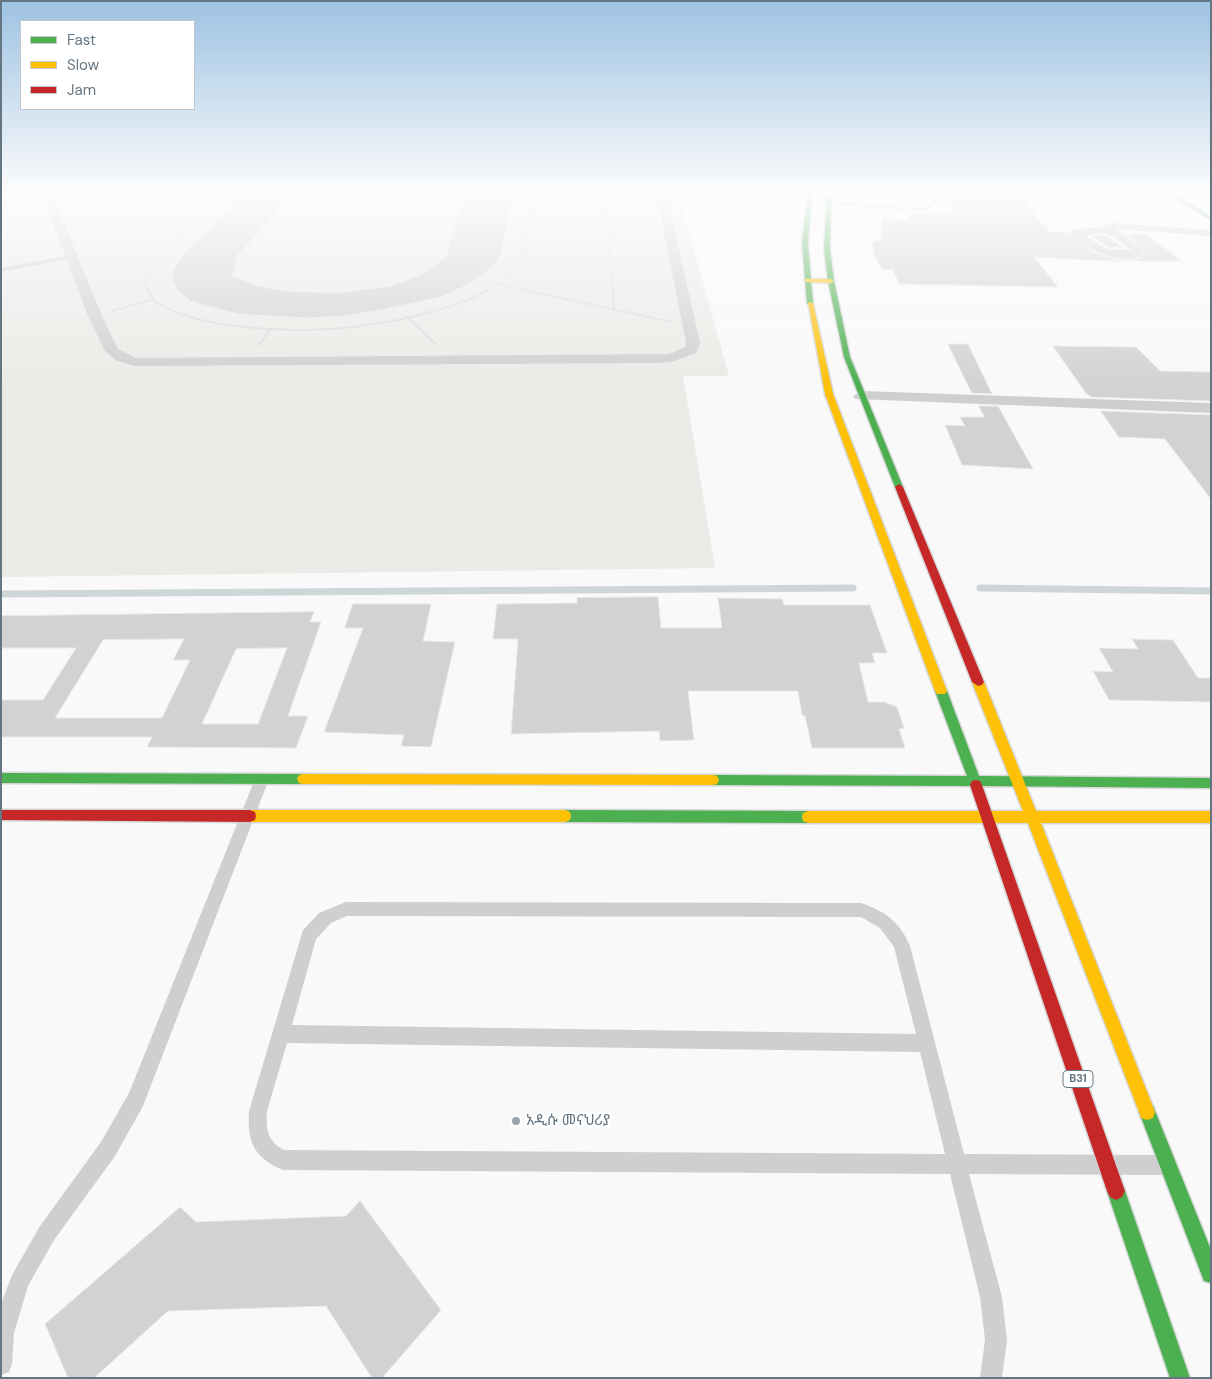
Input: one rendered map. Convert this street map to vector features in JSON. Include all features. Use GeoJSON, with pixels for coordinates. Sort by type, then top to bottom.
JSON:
{"type":"FeatureCollection","features":[{"type":"Feature","properties":{"kind":"main road"},"geometry":{"type":"LineString","coordinates":[[806,256],[807,280],[819,357],[829,394],[975,781]]}},
{"type":"Feature","properties":{"kind":"main road"},"geometry":{"type":"LineString","coordinates":[[828,256],[831,281],[847,357],[861,396],[1033,817],[1211,1274]]}},
{"type":"Feature","properties":{"kind":"main road"},"geometry":{"type":"LineString","coordinates":[[807,280],[831,281]]}},
{"type":"Feature","properties":{"kind":"main road"},"geometry":{"type":"LineString","coordinates":[[1,778],[1211,783]]}},
{"type":"Feature","properties":{"kind":"main road","name":"B31"},"geometry":{"type":"LineString","coordinates":[[975,781],[1180,1378]]}},
{"type":"Feature","properties":{"kind":"main road"},"geometry":{"type":"LineString","coordinates":[[1,815],[1211,817]]}},
{"type":"Feature","properties":{"kind":"street"},"geometry":{"type":"LineString","coordinates":[[72,256],[95,316],[112,351],[122,358],[135,362],[671,358],[691,350],[693,343],[674,256]]}},
{"type":"Feature","properties":{"kind":"street"},"geometry":{"type":"LineString","coordinates":[[861,396],[1211,408]]}},
{"type":"Feature","properties":{"kind":"lane"},"geometry":{"type":"LineString","coordinates":[[1,270],[70,256]]}},
{"type":"Feature","properties":{"kind":"lane"},"geometry":{"type":"LineString","coordinates":[[1,1364],[3,1333],[19,1282],[47,1233],[108,1149],[136,1099],[262,779]]}},
{"type":"Feature","properties":{"kind":"lane"},"geometry":{"type":"LineString","coordinates":[[991,1378],[996,1340],[991,1296],[957,1162],[928,1043],[902,946],[896,933],[886,922],[874,914],[861,910],[346,909],[325,918],[309,935],[258,1111],[257,1128],[261,1143],[270,1155],[283,1160],[957,1162],[1168,1165]]}},
{"type":"Feature","properties":{"kind":"lane"},"geometry":{"type":"LineString","coordinates":[[280,1034],[928,1043]]}},
{"type":"Feature","properties":{"kind":"path"},"geometry":{"type":"LineString","coordinates":[[158,256],[148,267],[144,277],[146,290],[160,305],[184,316],[259,328],[306,330],[351,327],[441,308],[482,293],[512,274],[520,256]]}},
{"type":"Feature","properties":{"kind":"path"},"geometry":{"type":"LineString","coordinates":[[609,256],[614,309]]}},
{"type":"Feature","properties":{"kind":"path"},"geometry":{"type":"LineString","coordinates":[[496,284],[689,326]]}},
{"type":"Feature","properties":{"kind":"path"},"geometry":{"type":"LineString","coordinates":[[95,316],[154,298]]}},
{"type":"Feature","properties":{"kind":"path"},"geometry":{"type":"LineString","coordinates":[[407,316],[452,360]]}},
{"type":"Feature","properties":{"kind":"shaded area"},"geometry":{"type":"Polygon","coordinates":[[[1,256],[696,256],[729,376],[683,376],[715,568],[1,577],[1,256]]]}},
{"type":"Feature","properties":{"kind":"building"},"geometry":{"type":"Polygon","coordinates":[[[182,256],[238,256],[232,276],[259,286],[285,291],[338,293],[391,286],[422,274],[446,256],[500,256],[494,266],[463,287],[441,297],[345,316],[306,318],[238,314],[190,301],[177,289],[172,279],[174,269],[182,256]]]}},
{"type":"Feature","properties":{"kind":"building"},"geometry":{"type":"Polygon","coordinates":[[[875,256],[1106,256],[1116,260],[1137,259],[1140,256],[1176,256],[1182,261],[1107,261],[1034,257],[1058,287],[899,284],[893,270],[882,270],[875,256]]]}},
{"type":"Feature","properties":{"kind":"building"},"geometry":{"type":"Polygon","coordinates":[[[948,344],[968,344],[992,394],[972,393],[948,344]]]}},
{"type":"Feature","properties":{"kind":"building"},"geometry":{"type":"Polygon","coordinates":[[[1053,346],[1136,347],[1160,371],[1211,372],[1211,401],[1091,397],[1086,393],[1053,346]]]}},
{"type":"Feature","properties":{"kind":"building"},"geometry":{"type":"Polygon","coordinates":[[[979,406],[998,406],[1033,469],[962,465],[945,425],[965,426],[960,417],[984,417],[979,406]]]}},
{"type":"Feature","properties":{"kind":"building"},"geometry":{"type":"Polygon","coordinates":[[[1101,411],[1211,415],[1211,499],[1165,439],[1119,437],[1101,411]]]}},
{"type":"Feature","properties":{"kind":"building"},"geometry":{"type":"Polygon","coordinates":[[[658,597],[661,628],[722,628],[718,598],[782,599],[784,605],[870,605],[887,653],[872,653],[875,663],[859,663],[868,702],[884,702],[897,707],[904,728],[899,729],[905,748],[812,748],[805,716],[802,715],[798,691],[688,691],[694,740],[660,741],[659,731],[511,734],[518,639],[493,639],[497,604],[577,603],[577,598],[658,597]]]}},
{"type":"Feature","properties":{"kind":"building"},"geometry":{"type":"Polygon","coordinates":[[[353,604],[431,604],[423,641],[455,642],[431,747],[401,746],[404,735],[324,732],[363,628],[345,628],[353,604]]]}},
{"type":"Feature","properties":{"kind":"building"},"geometry":{"type":"Polygon","coordinates":[[[314,612],[310,622],[321,622],[288,716],[308,716],[296,748],[147,747],[152,737],[1,737],[1,700],[43,700],[76,648],[1,648],[1,616],[314,612]],[[184,639],[103,640],[55,718],[162,718],[190,660],[173,660],[184,639]],[[287,648],[236,649],[202,724],[258,724],[287,648]]]}},
{"type":"Feature","properties":{"kind":"building"},"geometry":{"type":"Polygon","coordinates":[[[1132,639],[1173,640],[1198,678],[1211,678],[1211,702],[1109,700],[1093,671],[1113,672],[1099,648],[1138,649],[1132,639]]]}},
{"type":"Feature","properties":{"kind":"building"},"geometry":{"type":"Polygon","coordinates":[[[360,1201],[441,1310],[382,1378],[372,1378],[326,1306],[168,1311],[94,1378],[68,1378],[45,1324],[180,1207],[196,1222],[346,1216],[360,1201]]]}},
{"type":"Feature","properties":{"kind":"waterway"},"geometry":{"type":"LineString","coordinates":[[1,594],[853,588]]}},
{"type":"Feature","properties":{"kind":"waterway"},"geometry":{"type":"LineString","coordinates":[[980,588],[1211,591]]}},
{"type":"Feature","properties":{"kind":"traffic: fast"},"geometry":{"type":"LineString","coordinates":[[806,256],[810,303]]}},
{"type":"Feature","properties":{"kind":"traffic: fast"},"geometry":{"type":"LineString","coordinates":[[828,256],[831,281],[847,357],[899,487]]}},
{"type":"Feature","properties":{"kind":"traffic: fast"},"geometry":{"type":"LineString","coordinates":[[713,780],[975,781],[941,691]]}},
{"type":"Feature","properties":{"kind":"traffic: fast"},"geometry":{"type":"LineString","coordinates":[[1,778],[303,779]]}},
{"type":"Feature","properties":{"kind":"traffic: fast"},"geometry":{"type":"LineString","coordinates":[[976,785],[975,781],[1211,783]]}},
{"type":"Feature","properties":{"kind":"traffic: fast"},"geometry":{"type":"LineString","coordinates":[[565,816],[808,817]]}},
{"type":"Feature","properties":{"kind":"traffic: fast"},"geometry":{"type":"LineString","coordinates":[[1147,1112],[1211,1274]]}},
{"type":"Feature","properties":{"kind":"traffic: fast"},"geometry":{"type":"LineString","coordinates":[[1116,1191],[1180,1378]]}},
{"type":"Feature","properties":{"kind":"traffic: slow"},"geometry":{"type":"LineString","coordinates":[[807,280],[831,281]]}},
{"type":"Feature","properties":{"kind":"traffic: slow"},"geometry":{"type":"LineString","coordinates":[[810,303],[829,394],[941,691]]}},
{"type":"Feature","properties":{"kind":"traffic: slow"},"geometry":{"type":"LineString","coordinates":[[978,682],[1018,781]]}},
{"type":"Feature","properties":{"kind":"traffic: slow"},"geometry":{"type":"LineString","coordinates":[[303,779],[713,780]]}},
{"type":"Feature","properties":{"kind":"traffic: slow"},"geometry":{"type":"LineString","coordinates":[[1018,781],[1147,1112]]}},
{"type":"Feature","properties":{"kind":"traffic: slow"},"geometry":{"type":"LineString","coordinates":[[250,816],[565,816]]}},
{"type":"Feature","properties":{"kind":"traffic: slow"},"geometry":{"type":"LineString","coordinates":[[808,817],[988,817]]}},
{"type":"Feature","properties":{"kind":"traffic: slow"},"geometry":{"type":"LineString","coordinates":[[988,817],[1211,817]]}},
{"type":"Feature","properties":{"kind":"traffic: jam"},"geometry":{"type":"LineString","coordinates":[[899,487],[978,682]]}},
{"type":"Feature","properties":{"kind":"traffic: jam"},"geometry":{"type":"LineString","coordinates":[[976,785],[1116,1191]]}},
{"type":"Feature","properties":{"kind":"traffic: jam"},"geometry":{"type":"LineString","coordinates":[[1,815],[250,816]]}},
{"type":"Feature","properties":{"kind":"place","name":"አዲሱ መናህሪያ"},"geometry":{"type":"Point","coordinates":[516,1121]}}]}
